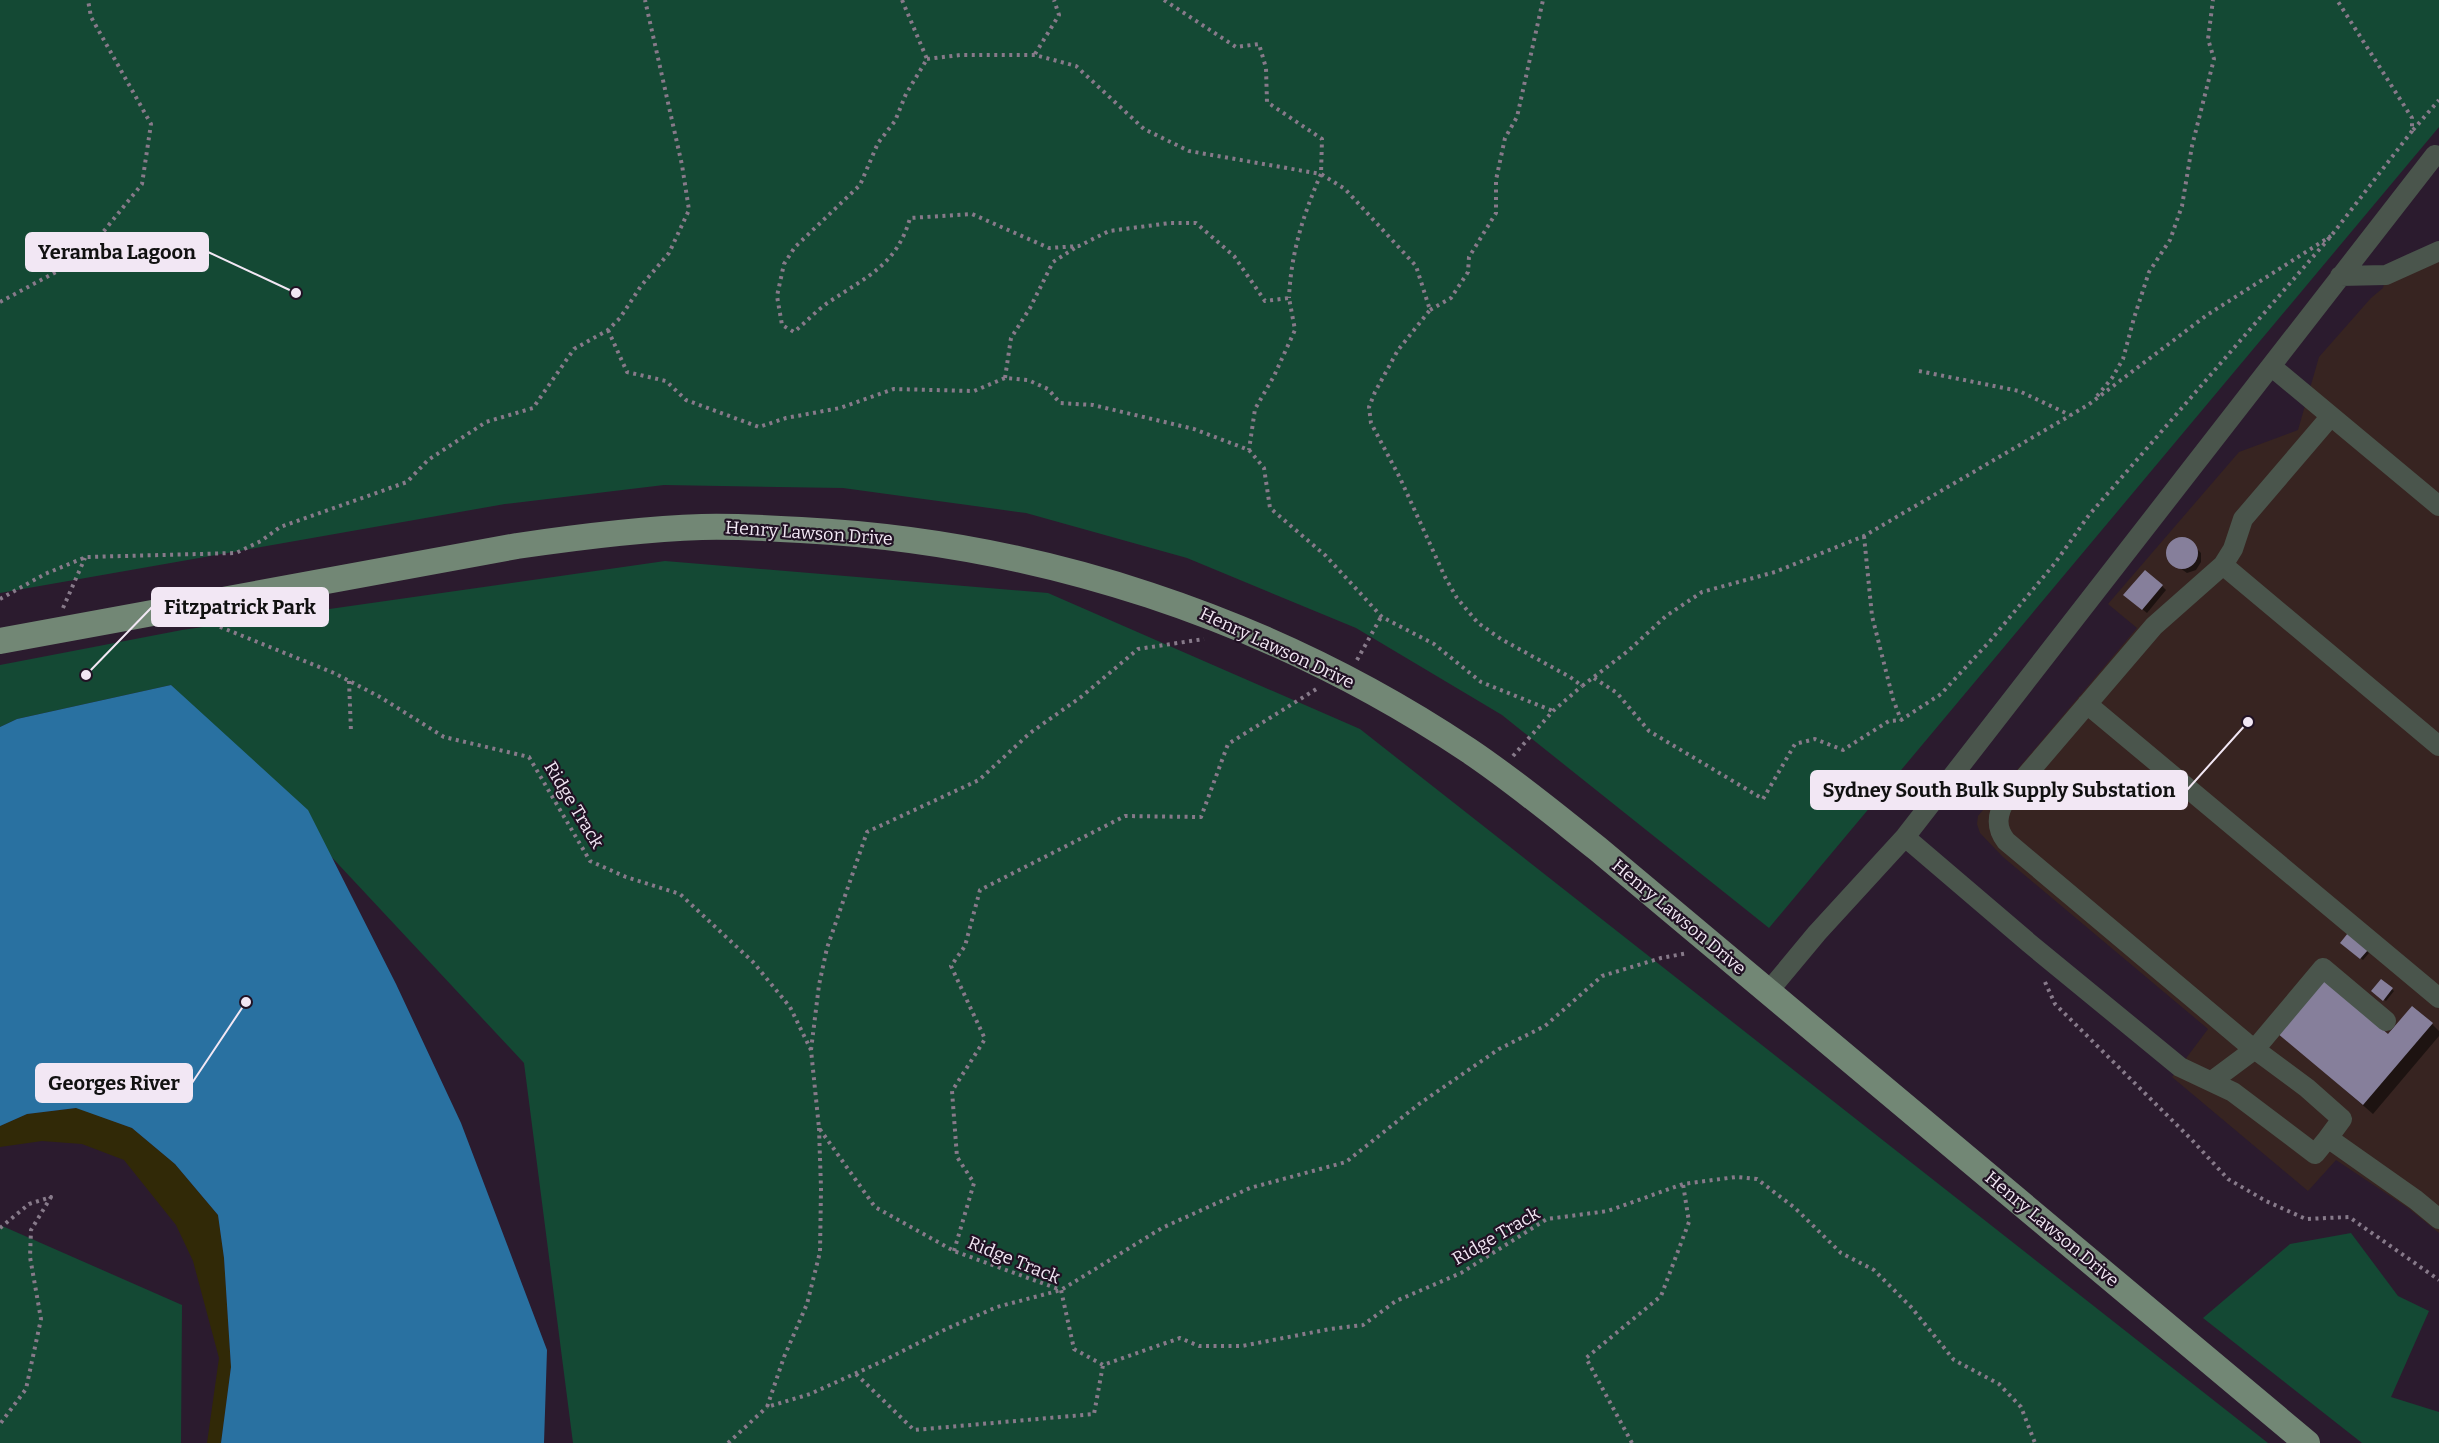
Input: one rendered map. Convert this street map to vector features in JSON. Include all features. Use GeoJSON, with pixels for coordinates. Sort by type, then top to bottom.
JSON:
{"type":"FeatureCollection","features":[{"type":"Feature","properties":{"kind":"main road","name":"Henry Lawson Drive"},"geometry":{"type":"LineString","coordinates":[[0,641],[470,554],[593,535],[705,527],[823,531],[980,550],[1081,574],[1198,612],[1347,679],[1443,734],[1497,771],[1598,849],[2307,1443]]}},
{"type":"Feature","properties":{"kind":"lane"},"geometry":{"type":"LineString","coordinates":[[1768,992],[1817,933],[1905,837],[2435,155]]}},
{"type":"Feature","properties":{"kind":"lane"},"geometry":{"type":"LineString","coordinates":[[2340,276],[2386,275],[2439,251]]}},
{"type":"Feature","properties":{"kind":"lane"},"geometry":{"type":"LineString","coordinates":[[2271,366],[2439,506]]}},
{"type":"Feature","properties":{"kind":"lane"},"geometry":{"type":"LineString","coordinates":[[1905,837],[2180,1067],[2233,1092],[2315,1154],[2342,1119],[2307,1088],[2254,1049],[2002,836],[1998,821],[2006,799],[2154,626],[2223,565],[2233,549],[2243,519],[2331,416]]}},
{"type":"Feature","properties":{"kind":"lane"},"geometry":{"type":"LineString","coordinates":[[2223,565],[2439,746]]}},
{"type":"Feature","properties":{"kind":"lane"},"geometry":{"type":"LineString","coordinates":[[2087,704],[2439,998]]}},
{"type":"Feature","properties":{"kind":"lane"},"geometry":{"type":"LineString","coordinates":[[2212,1082],[2254,1049],[2323,968],[2386,1021]]}},
{"type":"Feature","properties":{"kind":"lane"},"geometry":{"type":"LineString","coordinates":[[2328,1138],[2439,1219]]}},
{"type":"Feature","properties":{"kind":"path"},"geometry":{"type":"LineString","coordinates":[[0,302],[82,258],[142,184],[151,124],[91,17],[88,0]]}},
{"type":"Feature","properties":{"kind":"path"},"geometry":{"type":"LineString","coordinates":[[0,599],[45,574],[86,557],[236,553],[280,527],[407,482],[428,460],[486,422],[533,408],[574,349],[608,330],[620,318],[641,286],[669,253],[689,210],[682,165],[645,0]]}},
{"type":"Feature","properties":{"kind":"path"},"geometry":{"type":"LineString","coordinates":[[902,0],[927,59]]}},
{"type":"Feature","properties":{"kind":"path"},"geometry":{"type":"LineString","coordinates":[[1035,55],[1059,15],[1054,0]]}},
{"type":"Feature","properties":{"kind":"path"},"geometry":{"type":"LineString","coordinates":[[1164,0],[1236,48],[1258,44],[1266,68],[1267,102],[1322,139],[1321,174],[1299,229],[1290,272],[1289,298],[1295,330],[1274,376],[1255,409],[1249,450]]}},
{"type":"Feature","properties":{"kind":"path"},"geometry":{"type":"LineString","coordinates":[[1543,0],[1517,117],[1505,138],[1496,180],[1496,213],[1469,257],[1468,272],[1451,298],[1430,310],[1398,350],[1368,407],[1371,423],[1400,478],[1445,578],[1457,598],[1478,623],[1493,634],[1570,676],[1582,686]]}},
{"type":"Feature","properties":{"kind":"path"},"geometry":{"type":"LineString","coordinates":[[2088,405],[2112,378],[2123,359],[2149,272],[2170,240],[2180,214],[2192,146],[2214,58],[2208,39],[2213,0]]}},
{"type":"Feature","properties":{"kind":"path"},"geometry":{"type":"LineString","coordinates":[[2337,0],[2412,118],[2412,131]]}},
{"type":"Feature","properties":{"kind":"path"},"geometry":{"type":"LineString","coordinates":[[927,59],[960,55],[1035,55],[1076,66],[1144,129],[1189,151],[1321,174],[1345,189],[1416,266],[1430,310]]}},
{"type":"Feature","properties":{"kind":"path"},"geometry":{"type":"LineString","coordinates":[[927,59],[906,94],[895,120],[878,143],[860,185],[795,247],[784,264],[777,296],[782,325],[794,332],[828,303],[886,264],[904,238],[910,218],[972,214],[1049,248],[1079,246]]}},
{"type":"Feature","properties":{"kind":"path"},"geometry":{"type":"LineString","coordinates":[[1594,678],[1617,693],[1649,731],[1763,799],[1795,744],[1815,740],[1843,750],[1889,721],[1901,720],[1941,694],[1990,641],[2055,563],[2089,515],[2127,469],[2238,345],[2331,236],[2412,131],[2439,100]]}},
{"type":"Feature","properties":{"kind":"path"},"geometry":{"type":"LineString","coordinates":[[1005,378],[1011,338],[1030,308],[1053,262],[1109,231],[1170,223],[1196,223],[1234,256],[1265,301],[1289,298]]}},
{"type":"Feature","properties":{"kind":"path"},"geometry":{"type":"LineString","coordinates":[[1497,771],[1526,744],[1553,711],[1666,616],[1702,592],[1775,572],[1864,536],[2088,405],[2207,315],[2331,236]]}},
{"type":"Feature","properties":{"kind":"path"},"geometry":{"type":"LineString","coordinates":[[608,330],[627,372],[666,381],[686,400],[759,427],[786,418],[840,408],[894,389],[974,391],[1005,378],[1028,380],[1048,389],[1060,403],[1093,405],[1194,429],[1249,450],[1264,468],[1270,508],[1326,556],[1382,616],[1434,644],[1481,682],[1553,711]]}},
{"type":"Feature","properties":{"kind":"path"},"geometry":{"type":"LineString","coordinates":[[1919,371],[2019,391],[2070,415]]}},
{"type":"Feature","properties":{"kind":"path"},"geometry":{"type":"LineString","coordinates":[[1864,536],[1872,616],[1893,699],[1901,720]]}},
{"type":"Feature","properties":{"kind":"path"},"geometry":{"type":"LineString","coordinates":[[53,631],[86,557]]}},
{"type":"Feature","properties":{"kind":"path","name":"Ridge Track"},"geometry":{"type":"LineString","coordinates":[[184,607],[218,626],[278,648],[349,680],[444,737],[529,757],[590,861],[626,877],[680,894],[753,962],[790,1007],[811,1050],[819,1128],[875,1207],[954,1251],[1061,1290],[1074,1349],[1103,1365],[1180,1338],[1199,1346],[1242,1346],[1330,1329],[1364,1325],[1396,1301],[1461,1273],[1547,1219],[1608,1211],[1683,1184],[1736,1177],[1758,1179],[1795,1208],[1841,1253],[1874,1270],[1911,1307],[1954,1360],[1999,1383],[2021,1407],[2035,1443]]}},
{"type":"Feature","properties":{"kind":"path"},"geometry":{"type":"LineString","coordinates":[[954,1251],[974,1183],[957,1157],[952,1091],[985,1039],[951,966],[964,946],[980,890],[1125,816],[1201,817],[1228,744],[1319,687],[1347,679],[1382,616]]}},
{"type":"Feature","properties":{"kind":"path"},"geometry":{"type":"LineString","coordinates":[[811,1050],[825,957],[843,897],[867,832],[979,780],[1030,733],[1081,697],[1138,649],[1205,638]]}},
{"type":"Feature","properties":{"kind":"path"},"geometry":{"type":"LineString","coordinates":[[349,680],[351,732]]}},
{"type":"Feature","properties":{"kind":"path"},"geometry":{"type":"LineString","coordinates":[[1309,683],[1319,687]]}},
{"type":"Feature","properties":{"kind":"path"},"geometry":{"type":"LineString","coordinates":[[728,1443],[767,1407],[810,1394],[856,1374],[987,1311],[1061,1290],[1162,1227],[1240,1192],[1346,1162],[1419,1104],[1499,1049],[1545,1026],[1602,976],[1661,958],[1715,948]]}},
{"type":"Feature","properties":{"kind":"path"},"geometry":{"type":"LineString","coordinates":[[2042,974],[2055,1005],[2192,1139],[2228,1179],[2266,1201],[2306,1219],[2349,1217],[2439,1280]]}},
{"type":"Feature","properties":{"kind":"path"},"geometry":{"type":"LineString","coordinates":[[767,1407],[784,1357],[807,1304],[820,1252],[819,1128]]}},
{"type":"Feature","properties":{"kind":"path"},"geometry":{"type":"LineString","coordinates":[[1632,1443],[1586,1358],[1661,1296],[1689,1222],[1683,1184]]}},
{"type":"Feature","properties":{"kind":"path"},"geometry":{"type":"LineString","coordinates":[[0,1228],[29,1204],[51,1197],[31,1230],[30,1257],[40,1319],[26,1389],[0,1424]]}},
{"type":"Feature","properties":{"kind":"path"},"geometry":{"type":"LineString","coordinates":[[856,1374],[914,1430],[1094,1414],[1103,1365]]}},
{"type":"Feature","properties":{"kind":"shaded area"},"geometry":{"type":"Polygon","coordinates":[[[2439,244],[2439,1233],[2408,1208],[2336,1160],[2308,1191],[2172,1077],[2208,1029],[2003,857],[1980,833],[1977,824],[1978,816],[2137,628],[2108,604],[2239,452],[2298,430],[2319,357],[2371,298],[2383,288],[2386,275],[2439,244]]]}},
{"type":"Feature","properties":{"kind":"green space"},"geometry":{"type":"Polygon","coordinates":[[[0,0],[2439,0],[2439,127],[1769,928],[1502,715],[1356,628],[1187,558],[1026,513],[843,488],[664,485],[505,504],[0,593],[0,0]]]}},
{"type":"Feature","properties":{"kind":"green space"},"geometry":{"type":"Polygon","coordinates":[[[665,561],[1048,593],[1360,729],[2268,1443],[573,1443],[524,1063],[171,685],[17,719],[0,727],[0,665],[182,630],[665,561]]]}},
{"type":"Feature","properties":{"kind":"green space"},"geometry":{"type":"Polygon","coordinates":[[[0,1225],[182,1305],[181,1443],[0,1443],[0,1225]]]}},
{"type":"Feature","properties":{"kind":"green space"},"geometry":{"type":"Polygon","coordinates":[[[2351,1233],[2398,1296],[2429,1311],[2391,1397],[2439,1412],[2439,1443],[2362,1443],[2203,1318],[2290,1244],[2351,1233]]]}},
{"type":"Feature","properties":{"kind":"sand"},"geometry":{"type":"Polygon","coordinates":[[[77,1108],[132,1128],[175,1164],[218,1215],[224,1258],[231,1367],[221,1443],[207,1443],[219,1358],[193,1261],[176,1225],[124,1160],[82,1144],[42,1141],[0,1147],[0,1126],[27,1114],[77,1108]]]}},
{"type":"Feature","properties":{"kind":"water"},"geometry":{"type":"Polygon","coordinates":[[[171,685],[308,810],[396,984],[461,1123],[547,1350],[544,1443],[221,1443],[231,1367],[224,1258],[218,1215],[175,1164],[132,1128],[76,1108],[27,1114],[0,1126],[0,727],[17,719],[171,685]]]}},
{"type":"Feature","properties":{"kind":"building"},"geometry":{"type":"Polygon","coordinates":[[[2182,537],[2193,542],[2198,553],[2193,564],[2182,569],[2171,564],[2166,553],[2171,542],[2182,537]]]}},
{"type":"Feature","properties":{"kind":"building"},"geometry":{"type":"Polygon","coordinates":[[[2145,570],[2163,585],[2142,610],[2123,595],[2145,570]]]}},
{"type":"Feature","properties":{"kind":"building"},"geometry":{"type":"Polygon","coordinates":[[[2348,933],[2368,950],[2360,959],[2340,943],[2348,933]]]}},
{"type":"Feature","properties":{"kind":"building"},"geometry":{"type":"Polygon","coordinates":[[[2323,979],[2388,1034],[2412,1006],[2433,1023],[2363,1105],[2277,1033],[2323,979]]]}},
{"type":"Feature","properties":{"kind":"building"},"geometry":{"type":"Polygon","coordinates":[[[2381,979],[2393,988],[2383,1001],[2371,991],[2381,979]]]}},
{"type":"Feature","properties":{"kind":"place","name":"Yeramba Lagoon"},"geometry":{"type":"Point","coordinates":[296,293]}},
{"type":"Feature","properties":{"kind":"place","name":"Fitzpatrick Park"},"geometry":{"type":"Point","coordinates":[86,675]}},
{"type":"Feature","properties":{"kind":"place","name":"Sydney South Bulk Supply Substation"},"geometry":{"type":"Point","coordinates":[2248,722]}},
{"type":"Feature","properties":{"kind":"place","name":"Georges River"},"geometry":{"type":"Point","coordinates":[246,1002]}}]}
